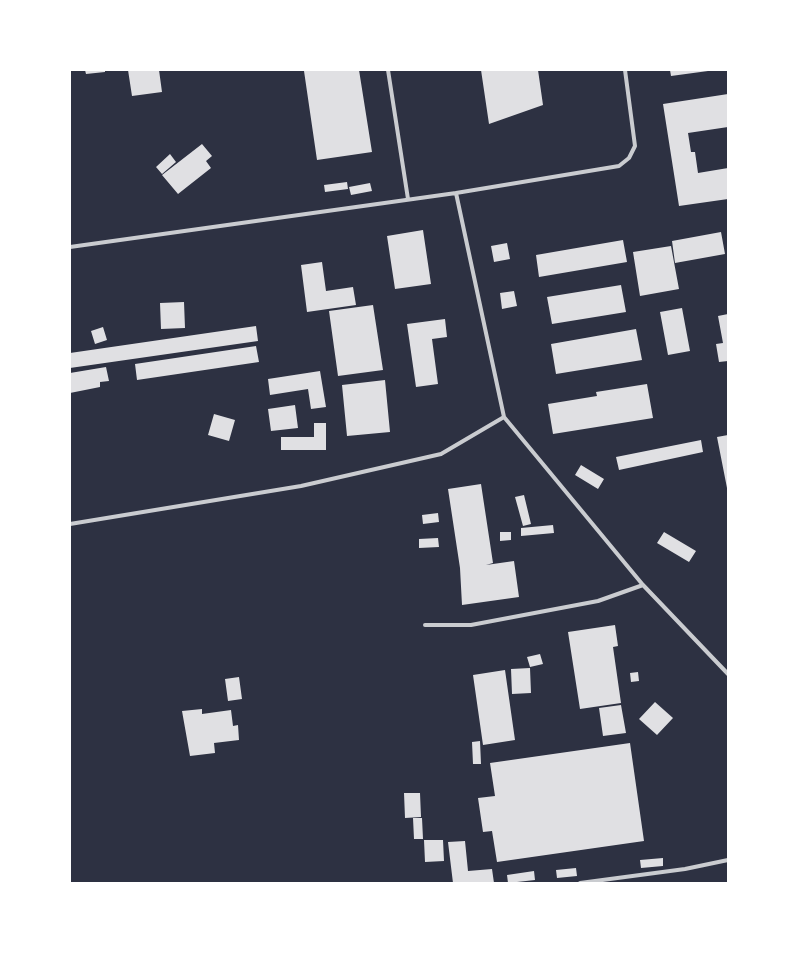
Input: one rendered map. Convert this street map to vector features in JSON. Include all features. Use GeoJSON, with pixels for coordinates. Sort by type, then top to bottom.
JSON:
{"type":"FeatureCollection","features":[{"type":"Feature","properties":{"kind":"lane"},"geometry":{"type":"LineString","coordinates":[[388,70],[408,200]]}},
{"type":"Feature","properties":{"kind":"lane"},"geometry":{"type":"LineString","coordinates":[[70,247],[456,193],[619,166],[629,158],[635,146],[625,70]]}},
{"type":"Feature","properties":{"kind":"lane"},"geometry":{"type":"LineString","coordinates":[[456,193],[504,417],[643,585],[728,674]]}},
{"type":"Feature","properties":{"kind":"lane"},"geometry":{"type":"LineString","coordinates":[[70,524],[301,486],[441,454],[504,417]]}},
{"type":"Feature","properties":{"kind":"lane"},"geometry":{"type":"LineString","coordinates":[[425,624],[471,624],[559,609],[598,602],[643,585]]}},
{"type":"Feature","properties":{"kind":"lane"},"geometry":{"type":"LineString","coordinates":[[580,883],[684,869],[728,860]]}},
{"type":"Feature","properties":{"kind":"building"},"geometry":{"type":"Polygon","coordinates":[[[85,70],[105,70],[105,72],[86,74],[85,70]]]}},
{"type":"Feature","properties":{"kind":"building"},"geometry":{"type":"Polygon","coordinates":[[[128,70],[159,70],[162,92],[132,96],[128,70]]]}},
{"type":"Feature","properties":{"kind":"building"},"geometry":{"type":"Polygon","coordinates":[[[359,70],[372,152],[317,160],[304,71],[359,70]]]}},
{"type":"Feature","properties":{"kind":"building"},"geometry":{"type":"Polygon","coordinates":[[[481,70],[538,70],[543,105],[489,124],[481,70]]]}},
{"type":"Feature","properties":{"kind":"building"},"geometry":{"type":"Polygon","coordinates":[[[670,70],[708,70],[708,71],[671,76],[670,70]]]}},
{"type":"Feature","properties":{"kind":"building"},"geometry":{"type":"Polygon","coordinates":[[[728,94],[728,127],[688,133],[691,152],[695,152],[698,173],[728,168],[728,199],[679,206],[663,104],[728,94]]]}},
{"type":"Feature","properties":{"kind":"building"},"geometry":{"type":"Polygon","coordinates":[[[202,144],[212,156],[206,161],[211,168],[178,194],[162,175],[202,144]]]}},
{"type":"Feature","properties":{"kind":"building"},"geometry":{"type":"Polygon","coordinates":[[[170,154],[176,162],[162,174],[156,167],[170,154]]]}},
{"type":"Feature","properties":{"kind":"building"},"geometry":{"type":"Polygon","coordinates":[[[347,182],[348,189],[325,192],[324,185],[347,182]]]}},
{"type":"Feature","properties":{"kind":"building"},"geometry":{"type":"Polygon","coordinates":[[[370,183],[372,191],[351,195],[349,187],[370,183]]]}},
{"type":"Feature","properties":{"kind":"building"},"geometry":{"type":"Polygon","coordinates":[[[423,230],[431,284],[395,289],[387,236],[423,230]]]}},
{"type":"Feature","properties":{"kind":"building"},"geometry":{"type":"Polygon","coordinates":[[[721,232],[725,254],[675,263],[672,241],[721,232]]]}},
{"type":"Feature","properties":{"kind":"building"},"geometry":{"type":"Polygon","coordinates":[[[623,240],[627,262],[539,277],[536,255],[623,240]]]}},
{"type":"Feature","properties":{"kind":"building"},"geometry":{"type":"Polygon","coordinates":[[[507,243],[510,259],[494,262],[491,246],[507,243]]]}},
{"type":"Feature","properties":{"kind":"building"},"geometry":{"type":"Polygon","coordinates":[[[671,246],[679,289],[640,296],[633,252],[671,246]]]}},
{"type":"Feature","properties":{"kind":"building"},"geometry":{"type":"Polygon","coordinates":[[[322,262],[326,291],[353,287],[356,305],[307,312],[301,265],[322,262]]]}},
{"type":"Feature","properties":{"kind":"building"},"geometry":{"type":"Polygon","coordinates":[[[621,285],[626,312],[552,324],[547,297],[621,285]]]}},
{"type":"Feature","properties":{"kind":"building"},"geometry":{"type":"Polygon","coordinates":[[[514,291],[517,306],[502,309],[500,293],[514,291]]]}},
{"type":"Feature","properties":{"kind":"building"},"geometry":{"type":"Polygon","coordinates":[[[184,302],[185,328],[161,329],[160,303],[184,302]]]}},
{"type":"Feature","properties":{"kind":"building"},"geometry":{"type":"Polygon","coordinates":[[[373,305],[383,370],[338,376],[329,311],[373,305]]]}},
{"type":"Feature","properties":{"kind":"building"},"geometry":{"type":"Polygon","coordinates":[[[682,308],[690,351],[668,355],[660,312],[682,308]]]}},
{"type":"Feature","properties":{"kind":"building"},"geometry":{"type":"Polygon","coordinates":[[[728,314],[728,361],[719,362],[716,344],[723,343],[718,316],[728,314]]]}},
{"type":"Feature","properties":{"kind":"building"},"geometry":{"type":"Polygon","coordinates":[[[445,319],[447,337],[432,339],[438,384],[416,387],[407,324],[445,319]]]}},
{"type":"Feature","properties":{"kind":"building"},"geometry":{"type":"Polygon","coordinates":[[[256,326],[258,341],[70,368],[70,353],[256,326]]]}},
{"type":"Feature","properties":{"kind":"building"},"geometry":{"type":"Polygon","coordinates":[[[103,327],[107,340],[95,344],[91,331],[103,327]]]}},
{"type":"Feature","properties":{"kind":"building"},"geometry":{"type":"Polygon","coordinates":[[[636,329],[642,360],[556,374],[551,344],[636,329]]]}},
{"type":"Feature","properties":{"kind":"building"},"geometry":{"type":"Polygon","coordinates":[[[256,346],[259,362],[137,380],[135,364],[256,346]]]}},
{"type":"Feature","properties":{"kind":"building"},"geometry":{"type":"Polygon","coordinates":[[[106,367],[109,381],[100,382],[100,387],[70,393],[70,373],[106,367]]]}},
{"type":"Feature","properties":{"kind":"building"},"geometry":{"type":"Polygon","coordinates":[[[320,371],[326,407],[311,409],[308,389],[270,395],[268,379],[320,371]]]}},
{"type":"Feature","properties":{"kind":"building"},"geometry":{"type":"Polygon","coordinates":[[[385,380],[390,432],[347,436],[342,385],[385,380]]]}},
{"type":"Feature","properties":{"kind":"building"},"geometry":{"type":"Polygon","coordinates":[[[647,384],[653,418],[553,434],[548,404],[597,396],[596,392],[647,384]]]}},
{"type":"Feature","properties":{"kind":"building"},"geometry":{"type":"Polygon","coordinates":[[[295,405],[298,428],[271,431],[268,409],[295,405]]]}},
{"type":"Feature","properties":{"kind":"building"},"geometry":{"type":"Polygon","coordinates":[[[214,414],[235,420],[229,441],[208,435],[214,414]]]}},
{"type":"Feature","properties":{"kind":"building"},"geometry":{"type":"Polygon","coordinates":[[[314,423],[326,423],[326,450],[281,450],[281,437],[314,437],[314,423]]]}},
{"type":"Feature","properties":{"kind":"building"},"geometry":{"type":"Polygon","coordinates":[[[728,435],[728,488],[727,488],[717,437],[728,435]]]}},
{"type":"Feature","properties":{"kind":"building"},"geometry":{"type":"Polygon","coordinates":[[[701,440],[703,452],[619,470],[616,457],[701,440]]]}},
{"type":"Feature","properties":{"kind":"building"},"geometry":{"type":"Polygon","coordinates":[[[581,465],[604,479],[598,489],[575,475],[581,465]]]}},
{"type":"Feature","properties":{"kind":"building"},"geometry":{"type":"Polygon","coordinates":[[[481,484],[493,563],[486,565],[514,561],[519,597],[462,605],[460,568],[448,489],[481,484]]]}},
{"type":"Feature","properties":{"kind":"building"},"geometry":{"type":"Polygon","coordinates":[[[524,495],[531,524],[523,526],[515,497],[524,495]]]}},
{"type":"Feature","properties":{"kind":"building"},"geometry":{"type":"Polygon","coordinates":[[[438,513],[439,522],[423,524],[422,515],[438,513]]]}},
{"type":"Feature","properties":{"kind":"building"},"geometry":{"type":"Polygon","coordinates":[[[553,525],[554,533],[521,536],[521,528],[553,525]]]}},
{"type":"Feature","properties":{"kind":"building"},"geometry":{"type":"Polygon","coordinates":[[[500,532],[511,532],[511,540],[500,541],[500,532]]]}},
{"type":"Feature","properties":{"kind":"building"},"geometry":{"type":"Polygon","coordinates":[[[664,532],[696,551],[689,562],[657,543],[664,532]]]}},
{"type":"Feature","properties":{"kind":"building"},"geometry":{"type":"Polygon","coordinates":[[[438,538],[439,547],[419,548],[419,539],[438,538]]]}},
{"type":"Feature","properties":{"kind":"building"},"geometry":{"type":"Polygon","coordinates":[[[615,625],[618,646],[613,647],[621,703],[580,709],[568,632],[615,625]]]}},
{"type":"Feature","properties":{"kind":"building"},"geometry":{"type":"Polygon","coordinates":[[[540,654],[543,664],[530,667],[527,657],[540,654]]]}},
{"type":"Feature","properties":{"kind":"building"},"geometry":{"type":"Polygon","coordinates":[[[530,668],[531,693],[512,694],[511,669],[530,668]]]}},
{"type":"Feature","properties":{"kind":"building"},"geometry":{"type":"Polygon","coordinates":[[[505,670],[515,740],[483,745],[473,675],[505,670]]]}},
{"type":"Feature","properties":{"kind":"building"},"geometry":{"type":"Polygon","coordinates":[[[638,672],[639,681],[631,682],[630,673],[638,672]]]}},
{"type":"Feature","properties":{"kind":"building"},"geometry":{"type":"Polygon","coordinates":[[[239,677],[242,699],[228,701],[225,679],[239,677]]]}},
{"type":"Feature","properties":{"kind":"building"},"geometry":{"type":"Polygon","coordinates":[[[655,702],[673,718],[657,735],[639,719],[655,702]]]}},
{"type":"Feature","properties":{"kind":"building"},"geometry":{"type":"Polygon","coordinates":[[[621,705],[626,733],[603,736],[599,708],[621,705]]]}},
{"type":"Feature","properties":{"kind":"building"},"geometry":{"type":"Polygon","coordinates":[[[202,709],[202,714],[231,710],[233,726],[238,725],[239,740],[214,743],[215,753],[190,756],[182,711],[202,709]]]}},
{"type":"Feature","properties":{"kind":"building"},"geometry":{"type":"Polygon","coordinates":[[[480,741],[481,764],[473,764],[472,742],[480,741]]]}},
{"type":"Feature","properties":{"kind":"building"},"geometry":{"type":"Polygon","coordinates":[[[630,743],[644,841],[497,862],[492,831],[483,832],[478,798],[495,796],[490,763],[630,743]]]}},
{"type":"Feature","properties":{"kind":"building"},"geometry":{"type":"Polygon","coordinates":[[[404,793],[420,793],[421,817],[405,818],[404,793]]]}},
{"type":"Feature","properties":{"kind":"building"},"geometry":{"type":"Polygon","coordinates":[[[413,818],[422,818],[423,839],[414,839],[413,818]]]}},
{"type":"Feature","properties":{"kind":"building"},"geometry":{"type":"Polygon","coordinates":[[[424,840],[443,840],[444,861],[425,862],[424,840]]]}},
{"type":"Feature","properties":{"kind":"building"},"geometry":{"type":"Polygon","coordinates":[[[465,841],[468,871],[492,869],[494,883],[453,883],[448,842],[465,841]]]}},
{"type":"Feature","properties":{"kind":"building"},"geometry":{"type":"Polygon","coordinates":[[[663,858],[663,866],[641,868],[640,860],[663,858]]]}},
{"type":"Feature","properties":{"kind":"building"},"geometry":{"type":"Polygon","coordinates":[[[576,868],[577,876],[557,878],[556,870],[576,868]]]}},
{"type":"Feature","properties":{"kind":"building"},"geometry":{"type":"Polygon","coordinates":[[[534,871],[535,880],[508,883],[507,875],[534,871]]]}}]}
